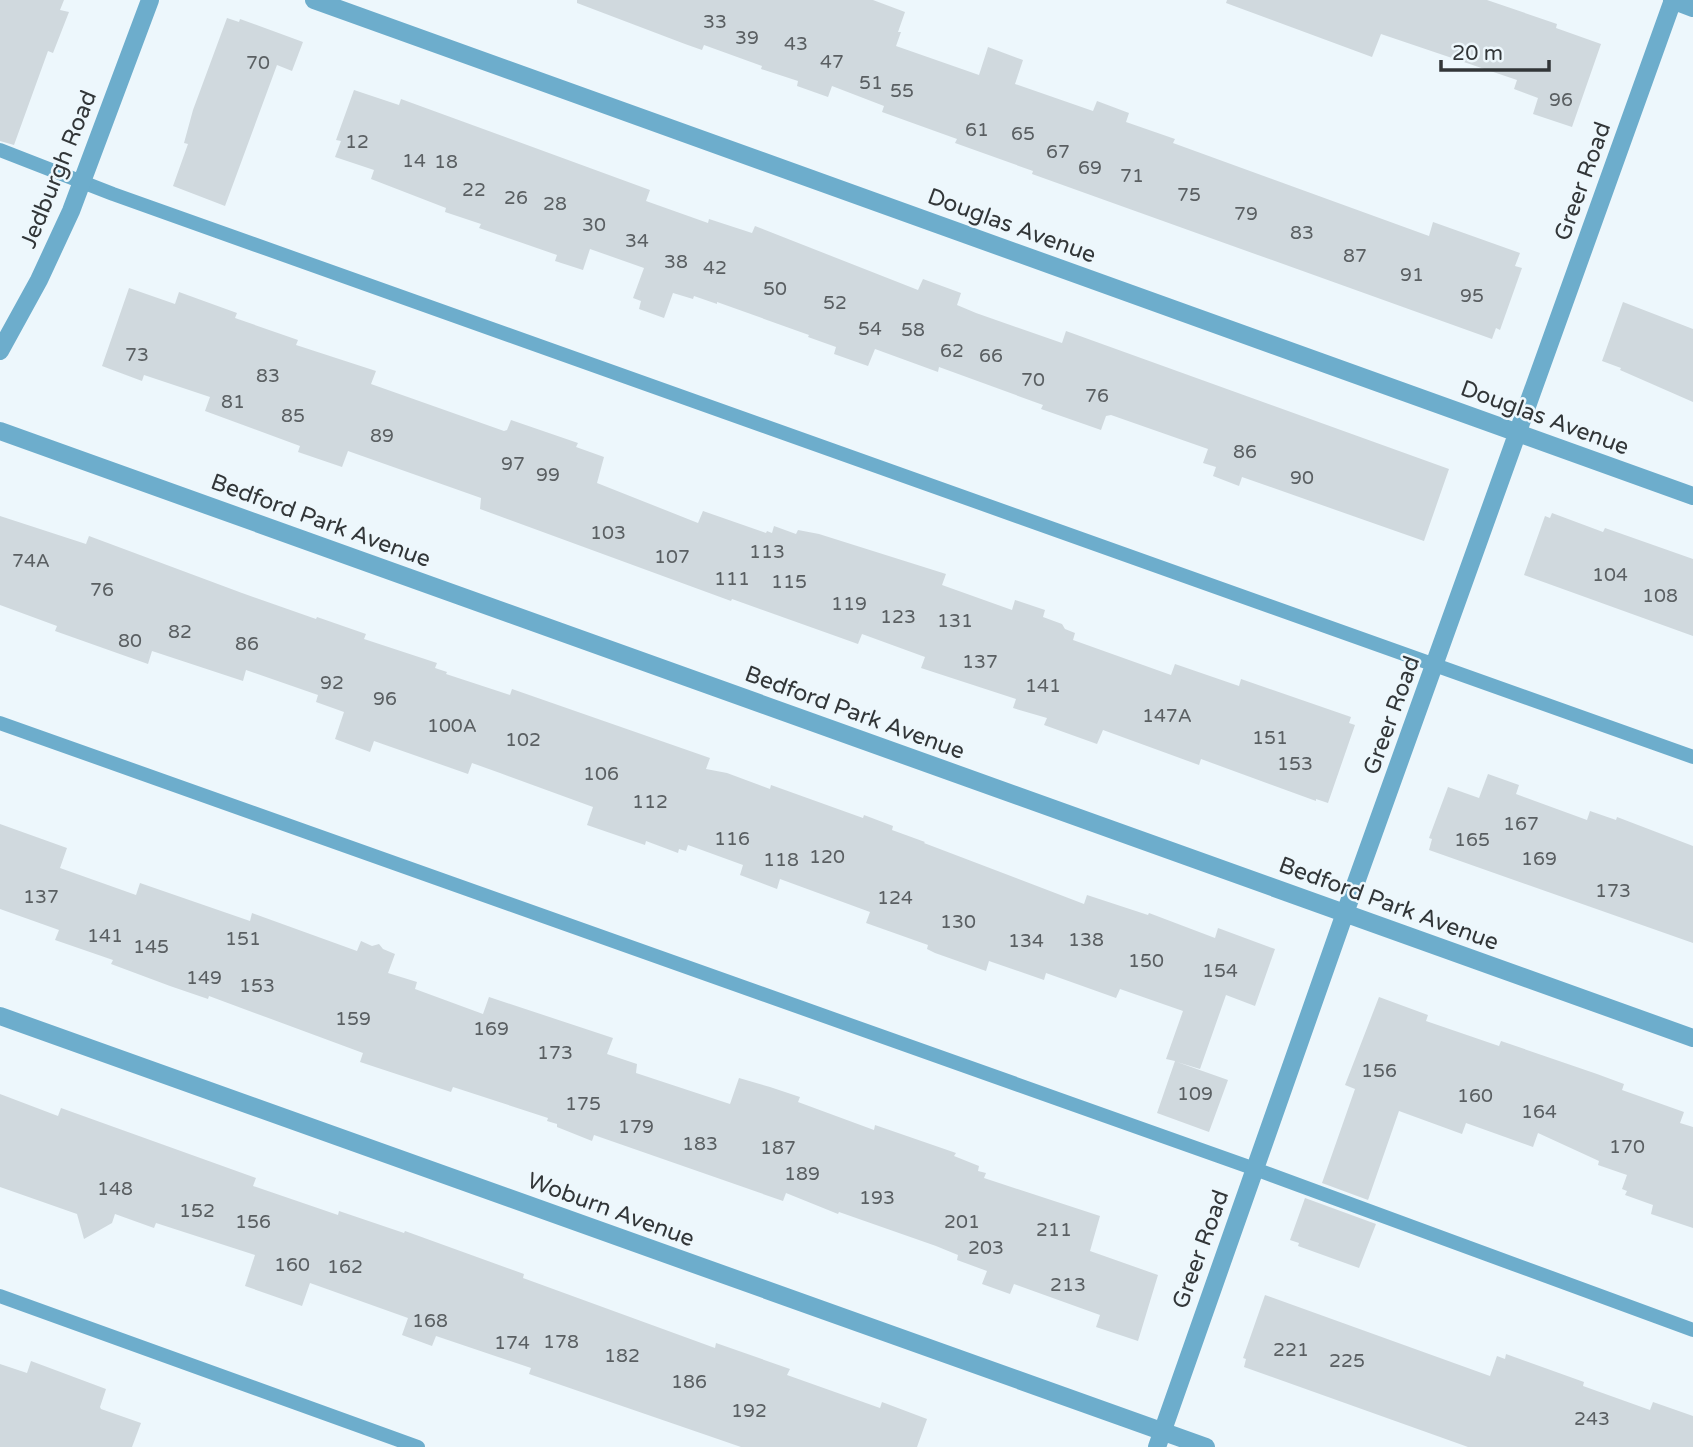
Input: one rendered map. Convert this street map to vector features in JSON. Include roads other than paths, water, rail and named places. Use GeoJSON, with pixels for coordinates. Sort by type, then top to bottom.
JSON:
{"type":"FeatureCollection","features":[{"type":"Feature","properties":{"kind":"street","name":"Jedburgh Road"},"geometry":{"type":"LineString","coordinates":[[0,351],[39,279],[83,181],[150,0]]}},
{"type":"Feature","properties":{"kind":"street","name":"Douglas Avenue"},"geometry":{"type":"LineString","coordinates":[[314,0],[1693,496]]}},
{"type":"Feature","properties":{"kind":"street","name":"Greer Road"},"geometry":{"type":"LineString","coordinates":[[1159,1439],[1672,0]]}},
{"type":"Feature","properties":{"kind":"street"},"geometry":{"type":"LineString","coordinates":[[1672,0],[1693,8]]}},
{"type":"Feature","properties":{"kind":"street","name":"Bedford Park Avenue"},"geometry":{"type":"LineString","coordinates":[[0,431],[1693,1038]]}},
{"type":"Feature","properties":{"kind":"street","name":"Woburn Avenue"},"geometry":{"type":"LineString","coordinates":[[0,1016],[1159,1439],[1206,1447]]}},
{"type":"Feature","properties":{"kind":"lane"},"geometry":{"type":"LineString","coordinates":[[0,150],[139,203],[1693,757]]}},
{"type":"Feature","properties":{"kind":"lane"},"geometry":{"type":"LineString","coordinates":[[0,723],[1255,1168],[1693,1330]]}},
{"type":"Feature","properties":{"kind":"lane"},"geometry":{"type":"LineString","coordinates":[[0,1296],[418,1447]]}}]}
